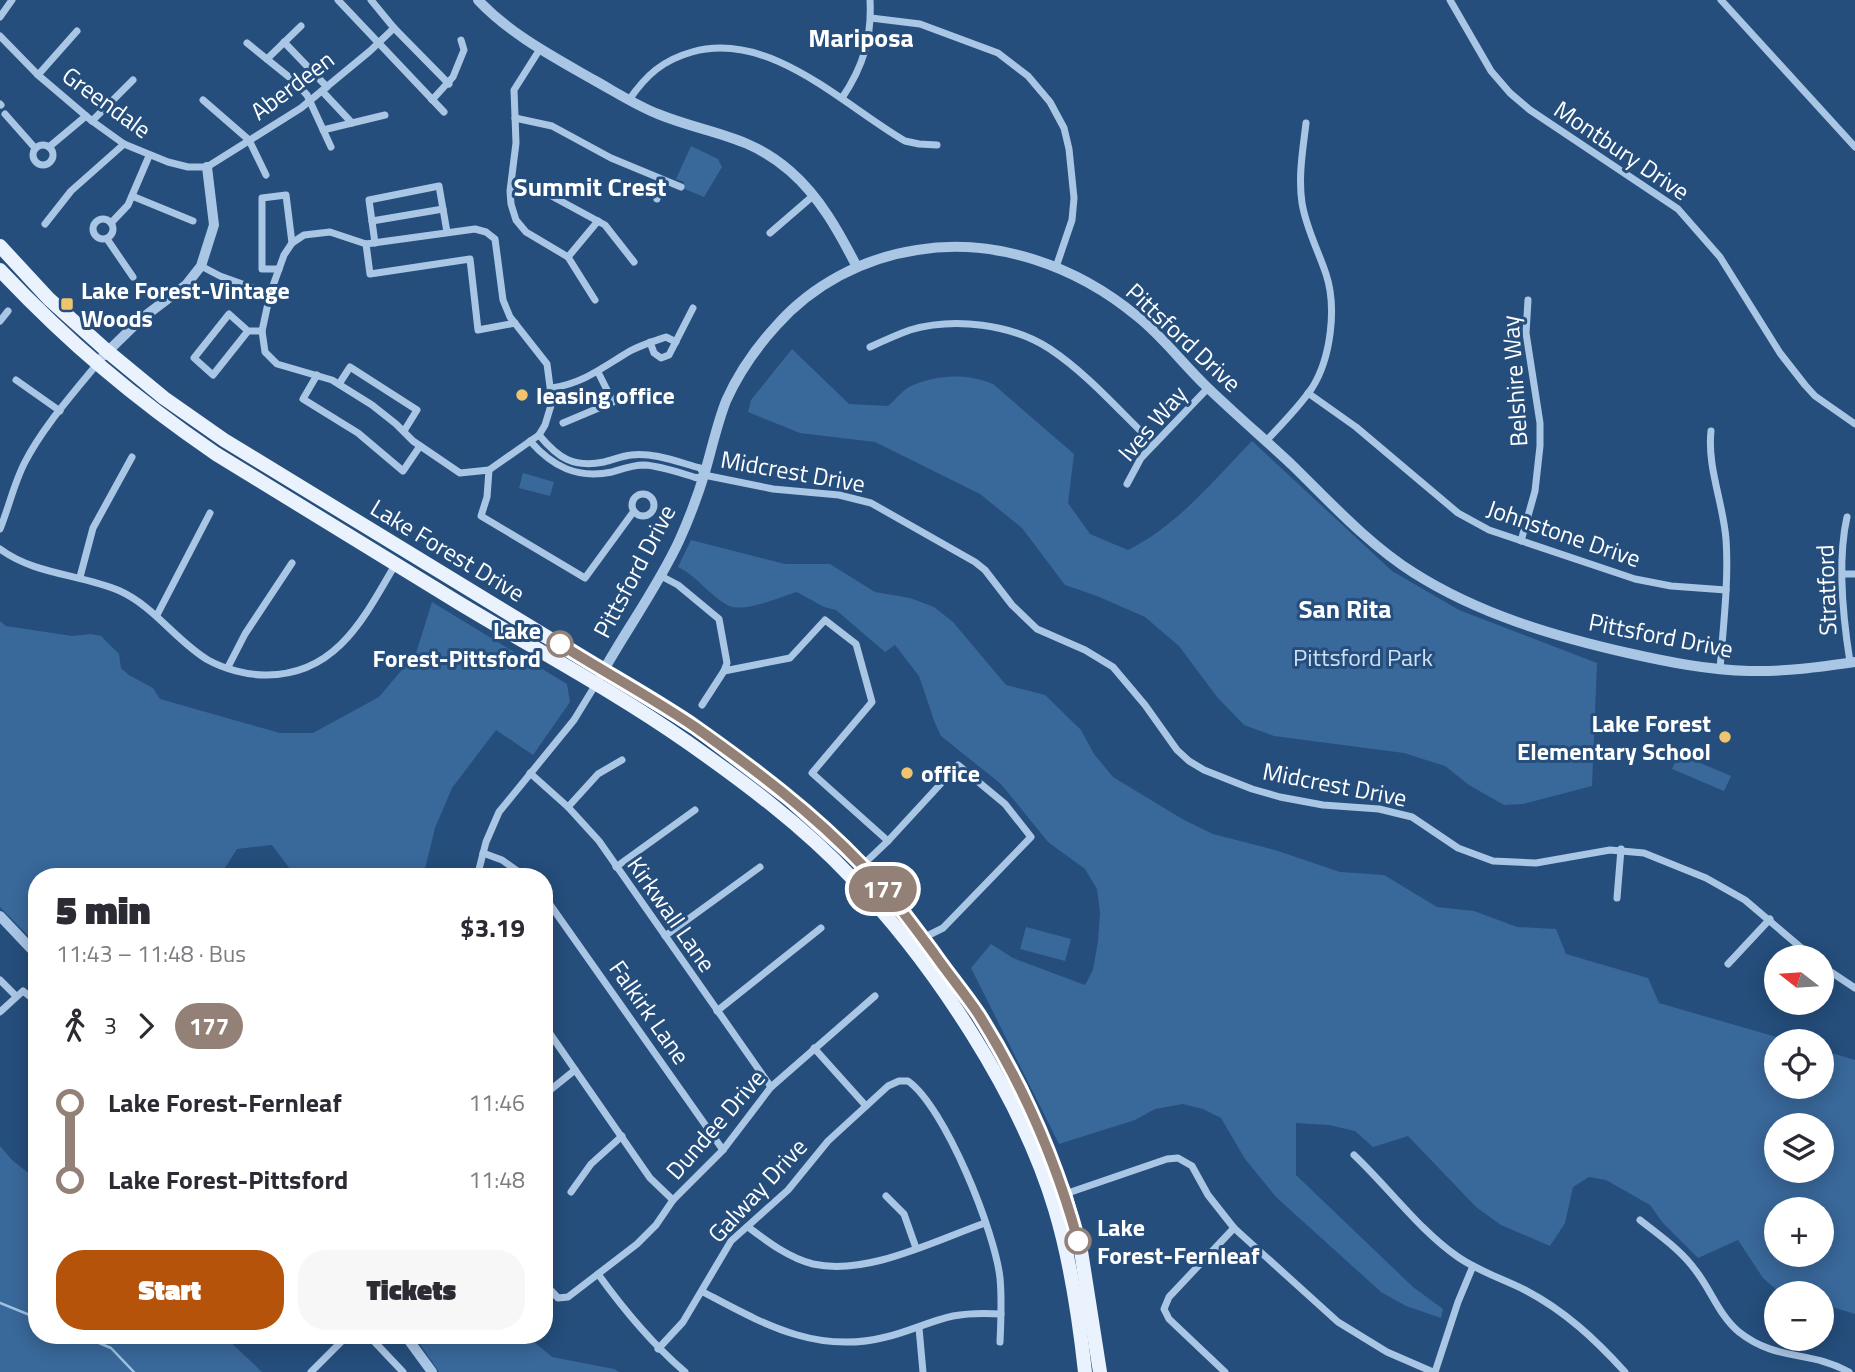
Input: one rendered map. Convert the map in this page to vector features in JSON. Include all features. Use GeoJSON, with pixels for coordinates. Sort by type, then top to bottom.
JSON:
{"type":"FeatureCollection","features":[{"type":"Feature","properties":{"kind":"main road","name":"Lake Forest Drive"},"geometry":{"type":"LineString","coordinates":[[0,246],[50,299],[164,398],[225,440],[693,726],[790,800],[862,865],[977,1012],[1021,1088],[1065,1194],[1081,1251],[1100,1372]]}},
{"type":"Feature","properties":{"kind":"main road"},"geometry":{"type":"LineString","coordinates":[[0,260],[19,279],[32,280]]}},
{"type":"Feature","properties":{"kind":"main road","name":"Lake Forest Drive"},"geometry":{"type":"LineString","coordinates":[[0,270],[41,313],[154,412],[216,454],[684,739],[781,813],[851,876],[920,960],[982,1051],[1015,1111],[1055,1206],[1080,1320],[1085,1372]]}},
{"type":"Feature","properties":{"kind":"street"},"geometry":{"type":"LineString","coordinates":[[0,17],[12,0]]}},
{"type":"Feature","properties":{"kind":"street"},"geometry":{"type":"LineString","coordinates":[[338,0],[444,112]]}},
{"type":"Feature","properties":{"kind":"street"},"geometry":{"type":"LineString","coordinates":[[371,0],[394,28],[449,84]]}},
{"type":"Feature","properties":{"kind":"street"},"geometry":{"type":"LineString","coordinates":[[478,0],[506,25],[540,49],[629,100],[657,114],[744,142],[789,170],[814,195],[857,267]]}},
{"type":"Feature","properties":{"kind":"street"},"geometry":{"type":"LineString","coordinates":[[842,98],[864,57],[871,18],[870,0]]}},
{"type":"Feature","properties":{"kind":"street","name":"Montbury Drive"},"geometry":{"type":"LineString","coordinates":[[1450,0],[1491,71],[1510,93],[1530,110],[1664,198],[1691,222],[1720,257],[1780,354],[1805,385],[1822,402],[1855,424]]}},
{"type":"Feature","properties":{"kind":"street"},"geometry":{"type":"LineString","coordinates":[[1721,0],[1855,147]]}},
{"type":"Feature","properties":{"kind":"street"},"geometry":{"type":"LineString","coordinates":[[871,18],[908,21],[979,44],[1014,64],[1044,93],[1064,128],[1073,171],[1072,220],[1056,267]]}},
{"type":"Feature","properties":{"kind":"street"},"geometry":{"type":"LineString","coordinates":[[267,59],[301,26]]}},
{"type":"Feature","properties":{"kind":"street","name":"Aberdeen"},"geometry":{"type":"LineString","coordinates":[[207,167],[310,101],[394,28]]}},
{"type":"Feature","properties":{"kind":"street"},"geometry":{"type":"LineString","coordinates":[[38,75],[77,31]]}},
{"type":"Feature","properties":{"kind":"street","name":"Greendale"},"geometry":{"type":"LineString","coordinates":[[0,36],[38,75],[124,144],[149,156],[188,167],[207,167]]}},
{"type":"Feature","properties":{"kind":"street"},"geometry":{"type":"LineString","coordinates":[[432,100],[449,84],[464,50],[461,40]]}},
{"type":"Feature","properties":{"kind":"street"},"geometry":{"type":"LineString","coordinates":[[284,42],[352,122]]}},
{"type":"Feature","properties":{"kind":"street"},"geometry":{"type":"LineString","coordinates":[[247,43],[294,81],[310,101],[331,147]]}},
{"type":"Feature","properties":{"kind":"street"},"geometry":{"type":"LineString","coordinates":[[629,100],[640,83],[679,55],[716,48],[740,50],[764,56],[816,81],[905,141],[919,145],[937,145]]}},
{"type":"Feature","properties":{"kind":"street"},"geometry":{"type":"LineString","coordinates":[[540,49],[514,90],[516,143],[510,191],[513,213],[526,232],[568,257],[595,300]]}},
{"type":"Feature","properties":{"kind":"street"},"geometry":{"type":"LineString","coordinates":[[49,147],[89,118],[133,80]]}},
{"type":"Feature","properties":{"kind":"street"},"geometry":{"type":"LineString","coordinates":[[203,100],[249,140],[266,175]]}},
{"type":"Feature","properties":{"kind":"street"},"geometry":{"type":"LineString","coordinates":[[5,114],[35,148]]}},
{"type":"Feature","properties":{"kind":"street"},"geometry":{"type":"LineString","coordinates":[[323,130],[385,115]]}},
{"type":"Feature","properties":{"kind":"street"},"geometry":{"type":"LineString","coordinates":[[515,118],[552,126],[611,158],[681,187]]}},
{"type":"Feature","properties":{"kind":"street"},"geometry":{"type":"LineString","coordinates":[[1266,441],[1308,393],[1323,363],[1331,318],[1331,296],[1309,232],[1302,201],[1301,169],[1306,123]]}},
{"type":"Feature","properties":{"kind":"street"},"geometry":{"type":"LineString","coordinates":[[45,224],[71,191],[124,144]]}},
{"type":"Feature","properties":{"kind":"street"},"geometry":{"type":"LineString","coordinates":[[43,145],[49,147],[51,160],[42,165],[34,160],[35,148],[43,145]]}},
{"type":"Feature","properties":{"kind":"street"},"geometry":{"type":"LineString","coordinates":[[111,223],[121,215],[132,196],[149,156]]}},
{"type":"Feature","properties":{"kind":"street"},"geometry":{"type":"LineString","coordinates":[[0,529],[26,459],[60,411],[107,351],[141,319],[186,285],[201,265],[214,225],[207,167]]}},
{"type":"Feature","properties":{"kind":"street"},"geometry":{"type":"LineString","coordinates":[[657,199],[663,180]]}},
{"type":"Feature","properties":{"kind":"street"},"geometry":{"type":"LineString","coordinates":[[375,243],[369,200],[439,186],[447,232]]}},
{"type":"Feature","properties":{"kind":"street"},"geometry":{"type":"LineString","coordinates":[[535,187],[598,221],[611,231],[634,262]]}},
{"type":"Feature","properties":{"kind":"street"},"geometry":{"type":"LineString","coordinates":[[279,269],[262,269],[262,198],[286,195],[292,243]]}},
{"type":"Feature","properties":{"kind":"street"},"geometry":{"type":"LineString","coordinates":[[770,233],[814,195]]}},
{"type":"Feature","properties":{"kind":"street"},"geometry":{"type":"LineString","coordinates":[[132,196],[193,220]]}},
{"type":"Feature","properties":{"kind":"street"},"geometry":{"type":"LineString","coordinates":[[372,221],[443,209]]}},
{"type":"Feature","properties":{"kind":"street"},"geometry":{"type":"LineString","coordinates":[[107,239],[113,231],[111,223],[107,219],[100,219],[93,227],[96,237],[107,239],[133,277]]}},
{"type":"Feature","properties":{"kind":"street"},"geometry":{"type":"LineString","coordinates":[[568,257],[598,221]]}},
{"type":"Feature","properties":{"kind":"street"},"geometry":{"type":"LineString","coordinates":[[481,230],[495,239],[503,300],[515,323],[547,364],[552,388],[552,402],[539,435],[489,470],[460,473],[420,446],[372,405],[339,384],[317,375],[287,368],[269,358],[262,342],[270,294],[284,255],[292,243],[304,235],[330,232],[366,244],[447,232],[481,230]]}},
{"type":"Feature","properties":{"kind":"street"},"geometry":{"type":"LineString","coordinates":[[366,244],[370,274],[470,259],[478,330],[515,323]]}},
{"type":"Feature","properties":{"kind":"street","name":"Pittsford Drive"},"geometry":{"type":"LineString","coordinates":[[479,868],[489,831],[499,812],[574,720],[661,576],[678,542],[704,474],[726,402],[761,344],[785,316],[818,289],[857,267],[900,253],[953,247],[1013,253],[1056,267],[1103,290],[1140,318],[1208,388],[1392,558],[1464,601],[1491,613],[1561,636],[1650,658],[1720,670],[1792,670],[1853,662]]}},
{"type":"Feature","properties":{"kind":"street"},"geometry":{"type":"LineString","coordinates":[[201,265],[220,276],[270,294]]}},
{"type":"Feature","properties":{"kind":"street","name":"Belshire Way"},"geometry":{"type":"LineString","coordinates":[[1521,541],[1535,491],[1540,446],[1540,423],[1526,333],[1528,300]]}},
{"type":"Feature","properties":{"kind":"street"},"geometry":{"type":"LineString","coordinates":[[650,342],[654,353],[661,358],[669,355],[693,308]]}},
{"type":"Feature","properties":{"kind":"street"},"geometry":{"type":"LineString","coordinates":[[0,321],[8,311]]}},
{"type":"Feature","properties":{"kind":"street"},"geometry":{"type":"LineString","coordinates":[[248,331],[213,375],[194,358],[229,314],[248,331],[262,331]]}},
{"type":"Feature","properties":{"kind":"street"},"geometry":{"type":"LineString","coordinates":[[870,347],[910,330],[932,326],[970,324],[1011,332],[1048,348],[1065,360],[1154,444]]}},
{"type":"Feature","properties":{"kind":"street"},"geometry":{"type":"LineString","coordinates":[[552,388],[571,385],[650,342],[666,337],[676,342]]}},
{"type":"Feature","properties":{"kind":"street"},"geometry":{"type":"LineString","coordinates":[[339,384],[350,367],[417,410],[404,431]]}},
{"type":"Feature","properties":{"kind":"street"},"geometry":{"type":"LineString","coordinates":[[563,423],[612,402],[598,372]]}},
{"type":"Feature","properties":{"kind":"street"},"geometry":{"type":"LineString","coordinates":[[317,375],[303,399],[358,433],[403,471],[420,446]]}},
{"type":"Feature","properties":{"kind":"street"},"geometry":{"type":"LineString","coordinates":[[16,380],[60,411]]}},
{"type":"Feature","properties":{"kind":"street","name":"Ives Way"},"geometry":{"type":"LineString","coordinates":[[1127,484],[1134,467],[1208,388]]}},
{"type":"Feature","properties":{"kind":"street","name":"Johnstone Drive"},"geometry":{"type":"LineString","coordinates":[[1308,393],[1366,435],[1458,513],[1489,530],[1635,579],[1726,590]]}},
{"type":"Feature","properties":{"kind":"street"},"geometry":{"type":"LineString","coordinates":[[1711,431],[1710,454],[1726,539],[1726,590],[1720,670]]}},
{"type":"Feature","properties":{"kind":"street"},"geometry":{"type":"LineString","coordinates":[[530,441],[553,463],[577,473],[603,473],[642,465],[697,478],[704,474],[700,468],[659,457],[631,455],[602,462],[572,462],[556,454],[539,435]]}},
{"type":"Feature","properties":{"kind":"street"},"geometry":{"type":"LineString","coordinates":[[80,577],[97,519],[132,457]]}},
{"type":"Feature","properties":{"kind":"street"},"geometry":{"type":"LineString","coordinates":[[489,470],[487,497],[481,516],[585,578],[634,510]]}},
{"type":"Feature","properties":{"kind":"street","name":"Midcrest Drive"},"geometry":{"type":"LineString","coordinates":[[704,474],[773,489],[856,498],[886,510],[961,553],[985,570],[1012,605],[1037,629],[1085,650],[1113,667],[1145,705],[1177,750],[1189,761],[1221,778],[1280,797],[1324,805],[1379,809],[1412,817],[1458,848],[1493,861],[1536,863],[1571,855],[1621,849],[1644,853],[1706,878],[1745,900],[1799,945]]}},
{"type":"Feature","properties":{"kind":"street"},"geometry":{"type":"LineString","coordinates":[[157,615],[210,513]]}},
{"type":"Feature","properties":{"kind":"street","name":"Stratford"},"geometry":{"type":"LineString","coordinates":[[1847,517],[1842,544],[1843,574],[1846,639],[1853,662]]}},
{"type":"Feature","properties":{"kind":"street"},"geometry":{"type":"LineString","coordinates":[[0,550],[36,568],[80,577],[122,592],[157,615],[207,659],[259,675],[278,676],[302,670],[320,661],[351,636],[396,564]]}},
{"type":"Feature","properties":{"kind":"street"},"geometry":{"type":"LineString","coordinates":[[228,667],[245,634],[292,563]]}},
{"type":"Feature","properties":{"kind":"street"},"geometry":{"type":"LineString","coordinates":[[1843,574],[1855,574]]}},
{"type":"Feature","properties":{"kind":"street"},"geometry":{"type":"LineString","coordinates":[[661,576],[719,619],[727,663],[702,705]]}},
{"type":"Feature","properties":{"kind":"street"},"geometry":{"type":"LineString","coordinates":[[724,671],[790,658],[825,621],[856,644],[872,702],[812,773],[888,841]]}},
{"type":"Feature","properties":{"kind":"street"},"geometry":{"type":"LineString","coordinates":[[568,807],[598,774],[622,760]]}},
{"type":"Feature","properties":{"kind":"street"},"geometry":{"type":"LineString","coordinates":[[851,876],[888,841],[958,765],[1005,804],[1031,837],[943,928],[922,939]]}},
{"type":"Feature","properties":{"kind":"street","name":"Kirkwall Lane"},"geometry":{"type":"LineString","coordinates":[[530,773],[568,807],[599,841],[771,1087]]}},
{"type":"Feature","properties":{"kind":"street"},"geometry":{"type":"LineString","coordinates":[[616,867],[695,810]]}},
{"type":"Feature","properties":{"kind":"street"},"geometry":{"type":"LineString","coordinates":[[1617,898],[1621,849]]}},
{"type":"Feature","properties":{"kind":"street"},"geometry":{"type":"LineString","coordinates":[[483,853],[502,860],[513,868]]}},
{"type":"Feature","properties":{"kind":"street"},"geometry":{"type":"LineString","coordinates":[[665,936],[760,867]]}},
{"type":"Feature","properties":{"kind":"street","name":"Falkirk Lane"},"geometry":{"type":"LineString","coordinates":[[553,909],[723,1150]]}},
{"type":"Feature","properties":{"kind":"street"},"geometry":{"type":"LineString","coordinates":[[0,916],[28,946]]}},
{"type":"Feature","properties":{"kind":"street"},"geometry":{"type":"LineString","coordinates":[[1728,964],[1770,919]]}},
{"type":"Feature","properties":{"kind":"street"},"geometry":{"type":"LineString","coordinates":[[717,1011],[821,928]]}},
{"type":"Feature","properties":{"kind":"street"},"geometry":{"type":"LineString","coordinates":[[1834,974],[1855,988]]}},
{"type":"Feature","properties":{"kind":"street"},"geometry":{"type":"LineString","coordinates":[[0,980],[16,996]]}},
{"type":"Feature","properties":{"kind":"street"},"geometry":{"type":"LineString","coordinates":[[0,1012],[19,992],[28,993]]}},
{"type":"Feature","properties":{"kind":"street","name":"Dundee Drive"},"geometry":{"type":"LineString","coordinates":[[553,1294],[563,1299],[637,1244],[656,1225],[673,1200],[723,1150],[771,1087],[875,996]]}},
{"type":"Feature","properties":{"kind":"street"},"geometry":{"type":"LineString","coordinates":[[553,1038],[650,1178],[673,1200]]}},
{"type":"Feature","properties":{"kind":"street"},"geometry":{"type":"LineString","coordinates":[[814,1048],[866,1106]]}},
{"type":"Feature","properties":{"kind":"street"},"geometry":{"type":"LineString","coordinates":[[553,1088],[575,1070]]}},
{"type":"Feature","properties":{"kind":"street","name":"Galway Drive"},"geometry":{"type":"LineString","coordinates":[[658,1349],[683,1322],[725,1248],[788,1189],[828,1142],[888,1086],[899,1081],[908,1081],[923,1096],[956,1150],[985,1223]]}},
{"type":"Feature","properties":{"kind":"street"},"geometry":{"type":"LineString","coordinates":[[571,1192],[591,1164],[622,1136]]}},
{"type":"Feature","properties":{"kind":"street"},"geometry":{"type":"LineString","coordinates":[[1354,1155],[1441,1245],[1473,1266],[1526,1290],[1569,1317],[1600,1343],[1625,1372]]}},
{"type":"Feature","properties":{"kind":"street"},"geometry":{"type":"LineString","coordinates":[[1065,1194],[1167,1159],[1178,1158],[1192,1166],[1208,1195],[1234,1228],[1338,1321],[1387,1352],[1434,1372],[1473,1266]]}},
{"type":"Feature","properties":{"kind":"street"},"geometry":{"type":"LineString","coordinates":[[886,1196],[904,1214],[916,1248]]}},
{"type":"Feature","properties":{"kind":"street"},"geometry":{"type":"LineString","coordinates":[[1640,1220],[1684,1255],[1737,1330],[1757,1345],[1780,1354],[1815,1357],[1849,1372]]}},
{"type":"Feature","properties":{"kind":"street"},"geometry":{"type":"LineString","coordinates":[[748,1227],[790,1255],[812,1264],[841,1267],[870,1264],[985,1223],[1000,1276],[1000,1342]]}},
{"type":"Feature","properties":{"kind":"street"},"geometry":{"type":"LineString","coordinates":[[1225,1372],[1169,1319],[1164,1309],[1169,1297],[1234,1228]]}},
{"type":"Feature","properties":{"kind":"street"},"geometry":{"type":"LineString","coordinates":[[598,1274],[658,1349],[685,1372]]}},
{"type":"Feature","properties":{"kind":"street"},"geometry":{"type":"LineString","coordinates":[[702,1292],[789,1334],[816,1340],[882,1338],[950,1317],[974,1313],[1001,1314]]}},
{"type":"Feature","properties":{"kind":"street"},"geometry":{"type":"LineString","coordinates":[[919,1328],[923,1372]]}},
{"type":"Feature","properties":{"kind":"street"},"geometry":{"type":"LineString","coordinates":[[311,1372],[339,1344]]}},
{"type":"Feature","properties":{"kind":"street"},"geometry":{"type":"LineString","coordinates":[[377,1344],[403,1372]]}},
{"type":"Feature","properties":{"kind":"street"},"geometry":{"type":"LineString","coordinates":[[412,1344],[432,1372]]}},
{"type":"Feature","properties":{"kind":"green space"},"geometry":{"type":"Polygon","coordinates":[[[691,146],[718,159],[722,167],[704,197],[682,188],[684,182],[676,179],[691,146]]]}},
{"type":"Feature","properties":{"kind":"green space","name":"Pittsford Park"},"geometry":{"type":"Polygon","coordinates":[[[792,349],[849,404],[888,406],[909,387],[940,377],[973,378],[993,384],[1074,454],[1068,503],[1090,534],[1128,550],[1179,515],[1252,441],[1392,571],[1459,610],[1597,663],[1592,786],[1523,804],[1504,805],[1469,785],[1445,766],[1404,753],[1274,736],[1244,725],[1217,697],[1179,646],[1145,617],[1065,585],[1022,528],[980,494],[875,442],[800,433],[748,412],[751,400],[792,349]]]}},
{"type":"Feature","properties":{"kind":"green space"},"geometry":{"type":"Polygon","coordinates":[[[523,473],[554,482],[550,496],[519,488],[523,473]]]}},
{"type":"Feature","properties":{"kind":"green space"},"geometry":{"type":"Polygon","coordinates":[[[691,540],[785,564],[830,564],[875,592],[910,598],[934,607],[953,622],[1006,685],[1045,695],[1081,730],[1094,754],[1113,777],[1184,820],[1213,834],[1275,850],[1340,872],[1384,875],[1437,907],[1474,911],[1517,927],[1556,929],[1566,954],[1648,978],[1659,1003],[1764,1033],[1764,1099],[1834,1099],[1834,1054],[1855,1060],[1855,1314],[1834,1308],[1834,1281],[1766,1281],[1738,1240],[1698,1258],[1662,1222],[1650,1205],[1606,1180],[1589,1177],[1573,1187],[1565,1223],[1550,1246],[1501,1225],[1476,1207],[1408,1136],[1373,1147],[1355,1131],[1329,1125],[1296,1123],[1296,1175],[1413,1287],[1443,1309],[1441,1318],[1406,1306],[1381,1292],[1276,1197],[1245,1159],[1221,1118],[1203,1109],[1183,1104],[1155,1109],[1135,1120],[1059,1144],[971,968],[991,944],[1013,958],[1085,985],[1093,970],[1100,913],[1097,889],[1085,869],[1048,842],[1001,784],[941,736],[919,676],[895,645],[885,652],[836,610],[824,607],[797,592],[752,606],[734,607],[714,596],[678,567],[691,540]]]}},
{"type":"Feature","properties":{"kind":"green space"},"geometry":{"type":"Polygon","coordinates":[[[432,602],[567,684],[570,702],[533,755],[496,730],[452,788],[435,828],[425,868],[289,868],[272,845],[237,849],[225,868],[28,868],[28,936],[0,907],[0,621],[6,626],[72,636],[101,636],[119,654],[121,668],[153,688],[160,699],[280,733],[313,733],[379,697],[416,653],[432,602]]]}},
{"type":"Feature","properties":{"kind":"green space"},"geometry":{"type":"Polygon","coordinates":[[[1679,754],[1731,776],[1724,791],[1672,769],[1679,754]]]}},
{"type":"Feature","properties":{"kind":"green space"},"geometry":{"type":"Polygon","coordinates":[[[1026,927],[1071,939],[1065,961],[1020,949],[1026,927]]]}},
{"type":"Feature","properties":{"kind":"green space"},"geometry":{"type":"Polygon","coordinates":[[[0,1146],[28,1173],[28,1344],[232,1344],[262,1372],[0,1372],[0,1146]]]}},
{"type":"Feature","properties":{"kind":"green space"},"geometry":{"type":"Polygon","coordinates":[[[420,1344],[537,1344],[552,1357],[619,1372],[439,1372],[420,1344]]]}},
{"type":"Feature","properties":{"kind":"waterway"},"geometry":{"type":"LineString","coordinates":[[0,1303],[28,1314]]}},
{"type":"Feature","properties":{"kind":"waterway"},"geometry":{"type":"LineString","coordinates":[[101,1344],[111,1348],[134,1372]]}},
{"type":"Feature","properties":{"kind":"bus line","name":"177"},"geometry":{"type":"LineString","coordinates":[[560,644],[729,751],[827,831],[898,906],[977,1012],[1021,1088],[1065,1194],[1078,1241]]}},
{"type":"Feature","properties":{"kind":"place","name":"Lake Forest-Vintage Woods"},"geometry":{"type":"Point","coordinates":[67,304]}},
{"type":"Feature","properties":{"kind":"place","name":"leasing office"},"geometry":{"type":"Point","coordinates":[522,395]}},
{"type":"Feature","properties":{"kind":"place","name":"Lake Forest-Pittsford"},"geometry":{"type":"Point","coordinates":[560,644]}},
{"type":"Feature","properties":{"kind":"place","name":"Lake Forest Elementary School"},"geometry":{"type":"Point","coordinates":[1725,737]}},
{"type":"Feature","properties":{"kind":"place","name":"office"},"geometry":{"type":"Point","coordinates":[907,773]}},
{"type":"Feature","properties":{"kind":"place","name":"Lake Forest-Fernleaf"},"geometry":{"type":"Point","coordinates":[1078,1241]}},
{"type":"Feature","properties":{"kind":"district","name":"Mariposa"},"geometry":{"type":"Point","coordinates":[861,37]}},
{"type":"Feature","properties":{"kind":"district","name":"Summit Crest"},"geometry":{"type":"Point","coordinates":[590,186]}},
{"type":"Feature","properties":{"kind":"district","name":"San Rita"},"geometry":{"type":"Point","coordinates":[1345,608]}}]}
